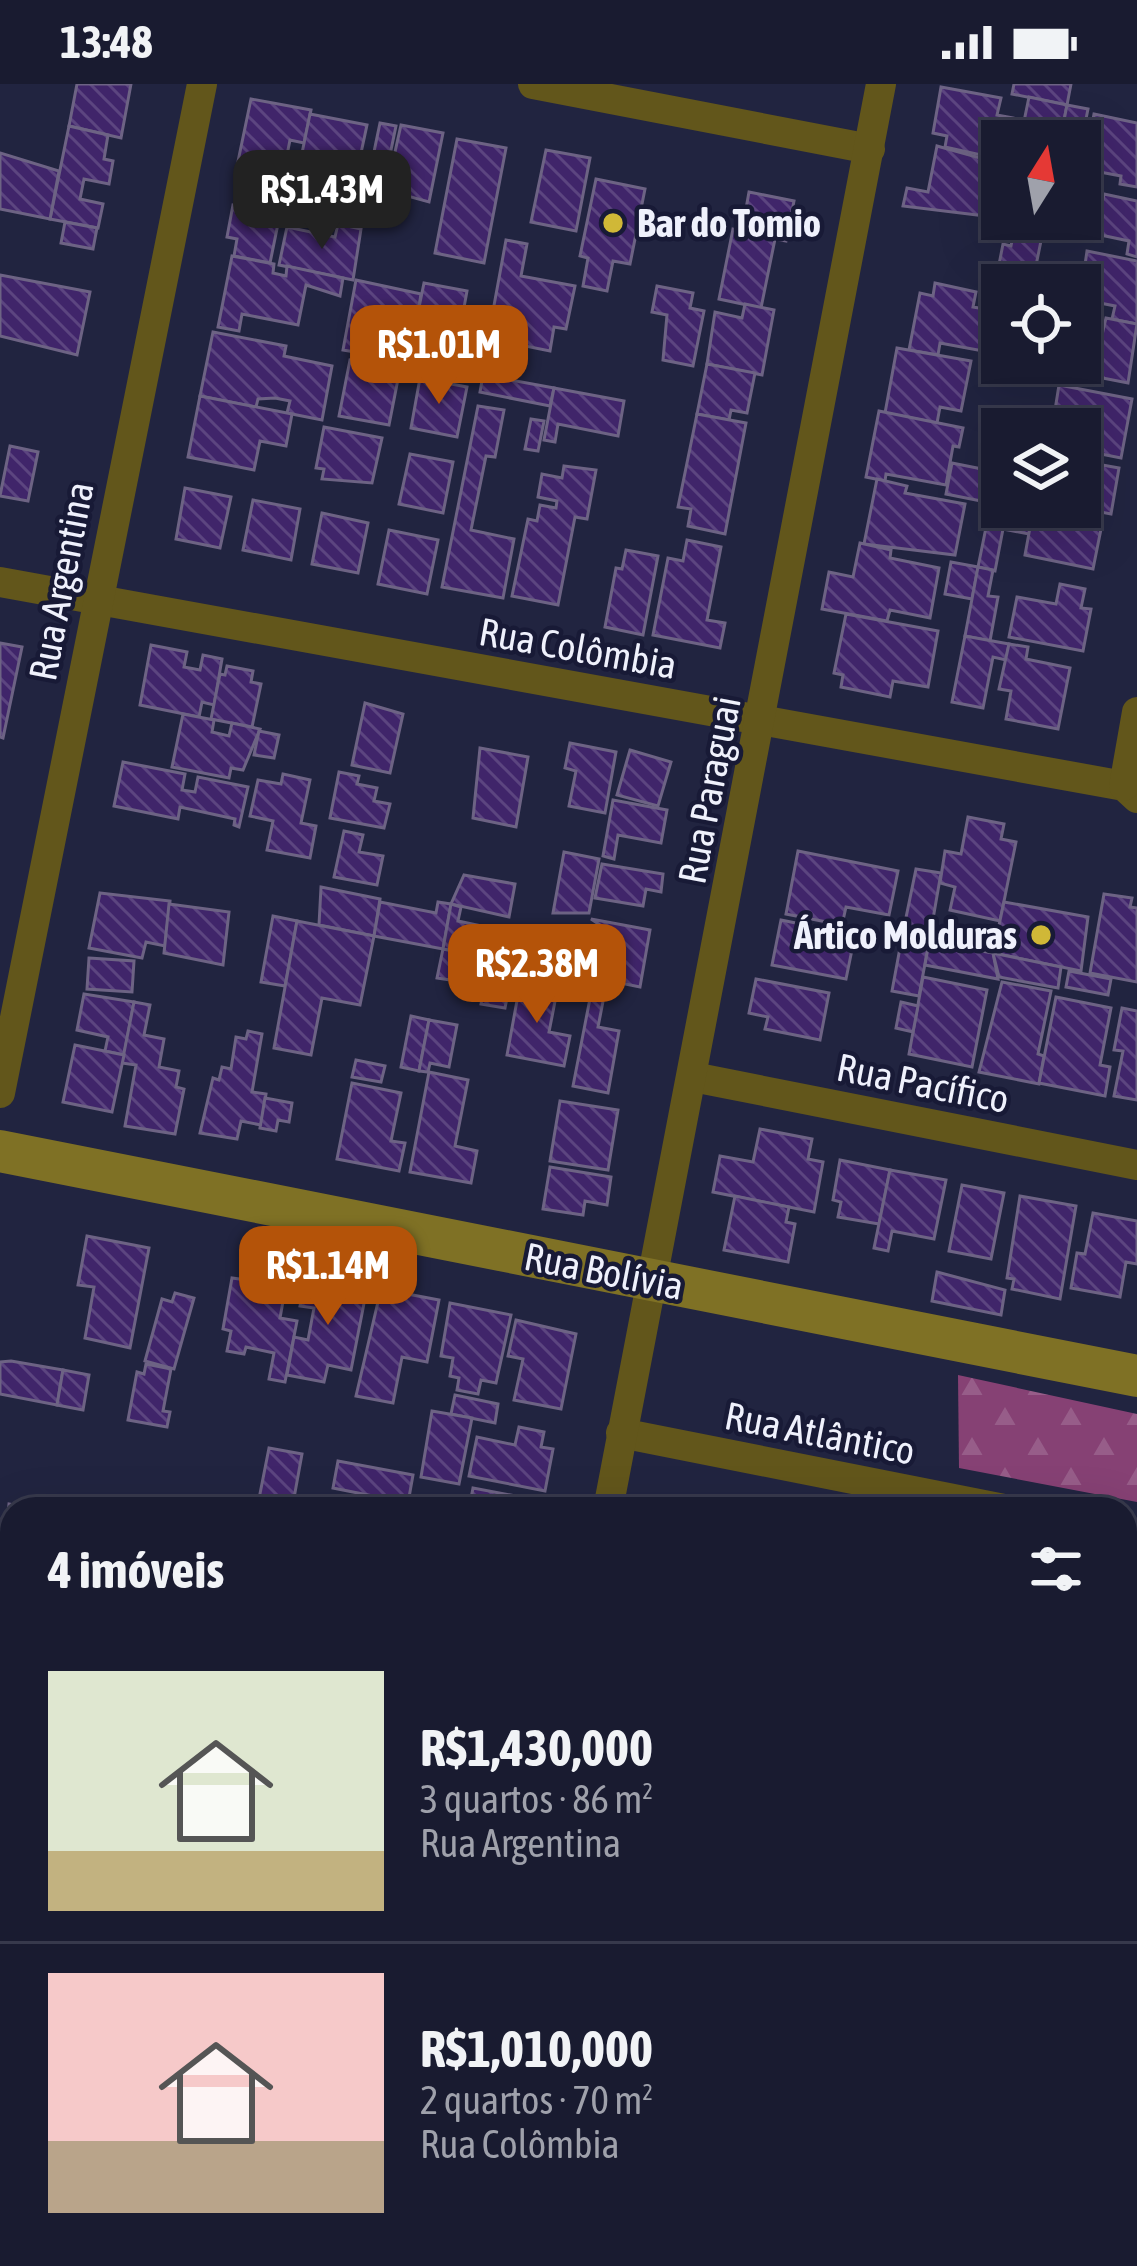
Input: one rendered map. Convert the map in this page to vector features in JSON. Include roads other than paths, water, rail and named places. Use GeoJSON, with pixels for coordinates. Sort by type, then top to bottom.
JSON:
{"type":"FeatureCollection","features":[{"type":"Feature","properties":{"kind":"street","name":"Rua Argentina"},"geometry":{"type":"LineString","coordinates":[[0,1093],[202,84]]}},
{"type":"Feature","properties":{"kind":"street"},"geometry":{"type":"LineString","coordinates":[[533,84],[870,149]]}},
{"type":"Feature","properties":{"kind":"street","name":"Rua Paraguai"},"geometry":{"type":"LineString","coordinates":[[610,1497],[763,721],[881,84]]}},
{"type":"Feature","properties":{"kind":"street","name":"Rua Colômbia"},"geometry":{"type":"LineString","coordinates":[[0,582],[1131,792]]}},
{"type":"Feature","properties":{"kind":"street"},"geometry":{"type":"LineString","coordinates":[[1131,792],[1137,712]]}},
{"type":"Feature","properties":{"kind":"street","name":"Rua Pacífico"},"geometry":{"type":"LineString","coordinates":[[693,1077],[1137,1165]]}},
{"type":"Feature","properties":{"kind":"street","name":"Rua Bolívia"},"geometry":{"type":"LineString","coordinates":[[0,1151],[1137,1376]]}},
{"type":"Feature","properties":{"kind":"street","name":"Rua Atlântico"},"geometry":{"type":"LineString","coordinates":[[621,1433],[944,1497]]}},
{"type":"Feature","properties":{"kind":"place","name":"Bar do Tomio"},"geometry":{"type":"Point","coordinates":[613,223]}},
{"type":"Feature","properties":{"kind":"place","name":"Ártico Molduras"},"geometry":{"type":"Point","coordinates":[1041,935]}}]}
